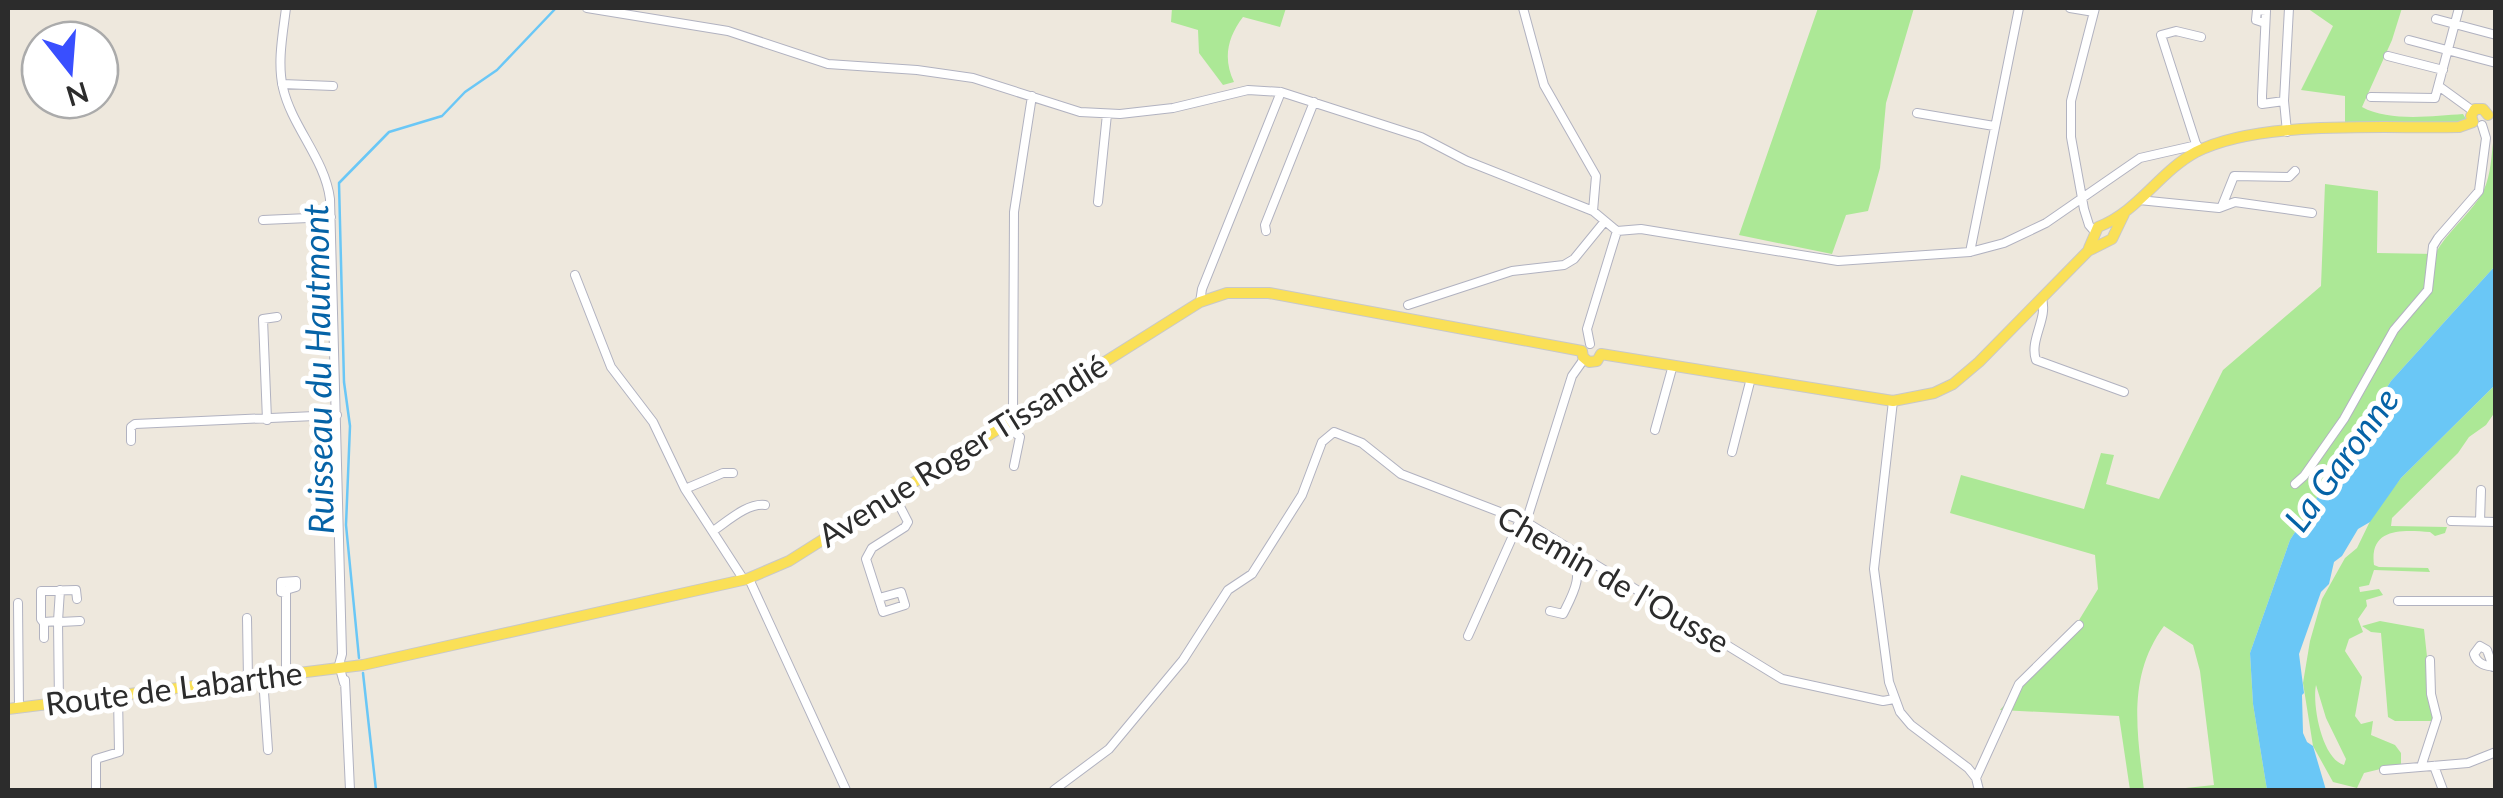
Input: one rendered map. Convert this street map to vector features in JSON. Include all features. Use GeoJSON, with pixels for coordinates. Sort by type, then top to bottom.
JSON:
{"type":"FeatureCollection","features":[{"type":"Feature","properties":{"kind":"main road"},"geometry":{"type":"LineString","coordinates":[[1585,352],[1598,346],[1601,354],[1893,401],[1934,394],[1979,362],[2102,232],[2198,148],[2287,132],[2458,127],[2482,117]]}},
{"type":"Feature","properties":{"kind":"main road","name":"Avenue Roger Tissandié"},"geometry":{"type":"LineString","coordinates":[[344,668],[747,579],[789,561],[1200,302],[1228,293],[1253,291],[1452,324],[1585,352]]}},
{"type":"Feature","properties":{"kind":"main road","name":"Route de Labarthe"},"geometry":{"type":"LineString","coordinates":[[14,709],[344,668]]}},
{"type":"Feature","properties":{"kind":"street"},"geometry":{"type":"LineString","coordinates":[[286,8],[282,84],[289,107],[325,179],[332,217],[342,654],[350,790]]}},
{"type":"Feature","properties":{"kind":"street"},"geometry":{"type":"LineString","coordinates":[[587,8],[728,31],[828,64],[973,78],[1080,112],[1107,114],[1174,108],[1248,90],[1281,92],[1421,138],[1467,161],[1593,211],[1618,231],[1641,229],[1838,261],[1970,252],[2004,244],[2046,222],[2140,158],[2198,148],[2161,35],[2176,31],[2201,37]]}},
{"type":"Feature","properties":{"kind":"street"},"geometry":{"type":"LineString","coordinates":[[1523,8],[1544,85],[1596,176],[1593,211]]}},
{"type":"Feature","properties":{"kind":"street"},"geometry":{"type":"LineString","coordinates":[[1970,252],[2019,8]]}},
{"type":"Feature","properties":{"kind":"street"},"geometry":{"type":"LineString","coordinates":[[2070,8],[2095,10],[2071,100],[2070,138],[2086,214],[2102,232]]}},
{"type":"Feature","properties":{"kind":"street"},"geometry":{"type":"LineString","coordinates":[[2287,132],[2284,102],[2288,8]]}},
{"type":"Feature","properties":{"kind":"street"},"geometry":{"type":"LineString","coordinates":[[2372,97],[2435,98],[2458,8]]}},
{"type":"Feature","properties":{"kind":"street"},"geometry":{"type":"LineString","coordinates":[[2436,20],[2496,36]]}},
{"type":"Feature","properties":{"kind":"street"},"geometry":{"type":"LineString","coordinates":[[2265,23],[2262,104],[2284,102]]}},
{"type":"Feature","properties":{"kind":"street"},"geometry":{"type":"LineString","coordinates":[[2410,40],[2496,63]]}},
{"type":"Feature","properties":{"kind":"street"},"geometry":{"type":"LineString","coordinates":[[2388,56],[2443,70]]}},
{"type":"Feature","properties":{"kind":"street"},"geometry":{"type":"LineString","coordinates":[[282,84],[333,86]]}},
{"type":"Feature","properties":{"kind":"street"},"geometry":{"type":"LineString","coordinates":[[2295,484],[2344,419],[2394,330],[2428,290],[2434,246],[2479,191],[2486,138],[2482,117],[2440,88]]}},
{"type":"Feature","properties":{"kind":"street"},"geometry":{"type":"LineString","coordinates":[[1200,302],[1281,92]]}},
{"type":"Feature","properties":{"kind":"street"},"geometry":{"type":"LineString","coordinates":[[1016,417],[1014,212],[1032,96]]}},
{"type":"Feature","properties":{"kind":"street"},"geometry":{"type":"LineString","coordinates":[[1266,231],[1264,225],[1314,102]]}},
{"type":"Feature","properties":{"kind":"street"},"geometry":{"type":"LineString","coordinates":[[1917,113],[1994,126]]}},
{"type":"Feature","properties":{"kind":"street"},"geometry":{"type":"LineString","coordinates":[[1098,202],[1107,114]]}},
{"type":"Feature","properties":{"kind":"street"},"geometry":{"type":"LineString","coordinates":[[2222,206],[2234,176],[2289,178],[2295,170]]}},
{"type":"Feature","properties":{"kind":"street"},"geometry":{"type":"LineString","coordinates":[[2139,200],[2222,206],[2235,202],[2312,213]]}},
{"type":"Feature","properties":{"kind":"street"},"geometry":{"type":"LineString","coordinates":[[263,220],[332,217]]}},
{"type":"Feature","properties":{"kind":"street"},"geometry":{"type":"LineString","coordinates":[[1408,305],[1512,271],[1564,266],[1605,221]]}},
{"type":"Feature","properties":{"kind":"street"},"geometry":{"type":"LineString","coordinates":[[1468,636],[1523,521],[1572,376],[1585,352],[1587,329],[1618,231]]}},
{"type":"Feature","properties":{"kind":"street"},"geometry":{"type":"LineString","coordinates":[[575,275],[611,367],[653,422],[685,490],[742,578],[747,579],[846,790]]}},
{"type":"Feature","properties":{"kind":"street"},"geometry":{"type":"LineString","coordinates":[[2042,299],[2045,310],[2033,351],[2036,360],[2124,392]]}},
{"type":"Feature","properties":{"kind":"street"},"geometry":{"type":"LineString","coordinates":[[266,420],[263,320],[277,316]]}},
{"type":"Feature","properties":{"kind":"street"},"geometry":{"type":"LineString","coordinates":[[1655,430],[1673,364]]}},
{"type":"Feature","properties":{"kind":"street"},"geometry":{"type":"LineString","coordinates":[[1732,452],[1751,378]]}},
{"type":"Feature","properties":{"kind":"street"},"geometry":{"type":"LineString","coordinates":[[1893,401],[1874,569],[1884,654],[1894,699],[1902,714],[1925,738],[1961,762],[1976,778],[1979,790]]}},
{"type":"Feature","properties":{"kind":"street"},"geometry":{"type":"LineString","coordinates":[[131,441],[135,424],[337,416]]}},
{"type":"Feature","properties":{"kind":"street"},"geometry":{"type":"LineString","coordinates":[[1005,424],[1020,437],[1014,466]]}},
{"type":"Feature","properties":{"kind":"street","name":"Chemin de l'Ousse"},"geometry":{"type":"LineString","coordinates":[[1054,790],[1108,749],[1184,660],[1228,590],[1252,574],[1302,495],[1322,442],[1334,432],[1362,443],[1401,474],[1523,521],[1782,679],[1884,701],[1894,699]]}},
{"type":"Feature","properties":{"kind":"street"},"geometry":{"type":"LineString","coordinates":[[685,490],[724,473],[733,473]]}},
{"type":"Feature","properties":{"kind":"street"},"geometry":{"type":"LineString","coordinates":[[2480,521],[2481,490]]}},
{"type":"Feature","properties":{"kind":"street"},"geometry":{"type":"LineString","coordinates":[[879,598],[866,559],[868,553],[906,527],[908,522],[894,495]]}},
{"type":"Feature","properties":{"kind":"street"},"geometry":{"type":"LineString","coordinates":[[713,531],[758,503],[765,505]]}},
{"type":"Feature","properties":{"kind":"street"},"geometry":{"type":"LineString","coordinates":[[2451,521],[2496,522]]}},
{"type":"Feature","properties":{"kind":"street"},"geometry":{"type":"LineString","coordinates":[[1550,610],[1563,614],[1578,583],[1578,566],[1569,550]]}},
{"type":"Feature","properties":{"kind":"street"},"geometry":{"type":"LineString","coordinates":[[59,704],[60,590]]}},
{"type":"Feature","properties":{"kind":"street"},"geometry":{"type":"LineString","coordinates":[[77,599],[76,590],[40,592],[40,619],[80,622]]}},
{"type":"Feature","properties":{"kind":"street"},"geometry":{"type":"LineString","coordinates":[[286,593],[286,675]]}},
{"type":"Feature","properties":{"kind":"street"},"geometry":{"type":"LineString","coordinates":[[2398,601],[2496,601]]}},
{"type":"Feature","properties":{"kind":"street"},"geometry":{"type":"LineString","coordinates":[[14,709],[18,603]]}},
{"type":"Feature","properties":{"kind":"street"},"geometry":{"type":"LineString","coordinates":[[247,618],[248,680]]}},
{"type":"Feature","properties":{"kind":"street"},"geometry":{"type":"LineString","coordinates":[[44,622],[44,638]]}},
{"type":"Feature","properties":{"kind":"street"},"geometry":{"type":"LineString","coordinates":[[1976,778],[2019,684],[2079,625]]}},
{"type":"Feature","properties":{"kind":"street"},"geometry":{"type":"LineString","coordinates":[[2421,767],[2437,718],[2430,694],[2430,660]]}},
{"type":"Feature","properties":{"kind":"street"},"geometry":{"type":"LineString","coordinates":[[263,678],[268,750]]}},
{"type":"Feature","properties":{"kind":"street"},"geometry":{"type":"LineString","coordinates":[[96,790],[96,759],[119,752],[118,696]]}},
{"type":"Feature","properties":{"kind":"street","name":"Chemin de l'Ousse"},"geometry":{"type":"LineString","coordinates":[[1884,701],[1902,714]]}},
{"type":"Feature","properties":{"kind":"street"},"geometry":{"type":"LineString","coordinates":[[2384,770],[2468,762],[2496,752]]}},
{"type":"Feature","properties":{"kind":"street"},"geometry":{"type":"LineString","coordinates":[[2434,766],[2443,790]]}},
{"type":"Feature","properties":{"kind":"green space"},"geometry":{"type":"Polygon","coordinates":[[[1172,8],[1286,8],[1280,27],[1243,17],[1228,49],[1234,82],[1223,85],[1199,53],[1198,30],[1171,22],[1172,8]]]}},
{"type":"Feature","properties":{"kind":"green space"},"geometry":{"type":"Polygon","coordinates":[[[1818,8],[1914,8],[1886,103],[1880,168],[1868,211],[1846,215],[1832,254],[1739,235],[1818,8]]]}},
{"type":"Feature","properties":{"kind":"green space"},"geometry":{"type":"Polygon","coordinates":[[[2307,8],[2402,8],[2362,107],[2385,115],[2463,114],[2466,119],[2459,124],[2345,124],[2345,96],[2301,90],[2333,26],[2307,8]]]}},
{"type":"Feature","properties":{"kind":"green space"},"geometry":{"type":"Polygon","coordinates":[[[2493,143],[2495,266],[2391,381],[2290,540],[2250,653],[2253,704],[2267,790],[2167,790],[2214,785],[2200,671],[2193,645],[2164,626],[2152,645],[2140,685],[2137,726],[2144,790],[2130,790],[2119,716],[2000,710],[2076,625],[2098,589],[2095,555],[1950,513],[1961,475],[2084,509],[2101,453],[2114,455],[2106,484],[2159,499],[2223,370],[2321,286],[2325,184],[2378,191],[2377,253],[2435,254],[2483,191],[2493,143]]]}},
{"type":"Feature","properties":{"kind":"green space"},"geometry":{"type":"Polygon","coordinates":[[[2495,385],[2495,412],[2486,425],[2469,437],[2458,453],[2392,518],[2391,526],[2447,527],[2445,533],[2435,536],[2430,532],[2399,532],[2382,537],[2377,544],[2374,565],[2428,568],[2430,572],[2374,570],[2369,585],[2359,587],[2360,592],[2379,589],[2383,595],[2366,600],[2367,606],[2358,619],[2363,632],[2349,639],[2345,651],[2362,677],[2355,716],[2361,724],[2373,721],[2371,735],[2395,745],[2401,753],[2401,764],[2364,773],[2357,788],[2333,782],[2313,746],[2303,683],[2322,599],[2345,558],[2357,548],[2374,513],[2401,478],[2495,385]],[[2316,685],[2317,718],[2324,742],[2336,761],[2344,765],[2346,759],[2326,718],[2316,685]]]}},
{"type":"Feature","properties":{"kind":"green space"},"geometry":{"type":"Polygon","coordinates":[[[2380,621],[2424,629],[2434,721],[2395,721],[2388,717],[2381,633],[2362,626],[2380,621]]]}},
{"type":"Feature","properties":{"kind":"water","name":"La Garonne"},"geometry":{"type":"Polygon","coordinates":[[[2495,266],[2495,385],[2401,478],[2370,522],[2358,529],[2334,562],[2329,584],[2321,592],[2299,654],[2304,693],[2303,733],[2313,746],[2326,790],[2267,790],[2253,704],[2250,653],[2290,540],[2391,381],[2495,266]]]}},
{"type":"Feature","properties":{"kind":"waterway","name":"Ruisseau du Hautmont"},"geometry":{"type":"LineString","coordinates":[[359,658],[346,525],[350,426],[344,382],[339,183],[389,132],[442,116],[465,92],[497,70],[556,8]]}},
{"type":"Feature","properties":{"kind":"waterway","name":"Ruisseau du Hautmont"},"geometry":{"type":"LineString","coordinates":[[363,673],[376,790]]}}]}
